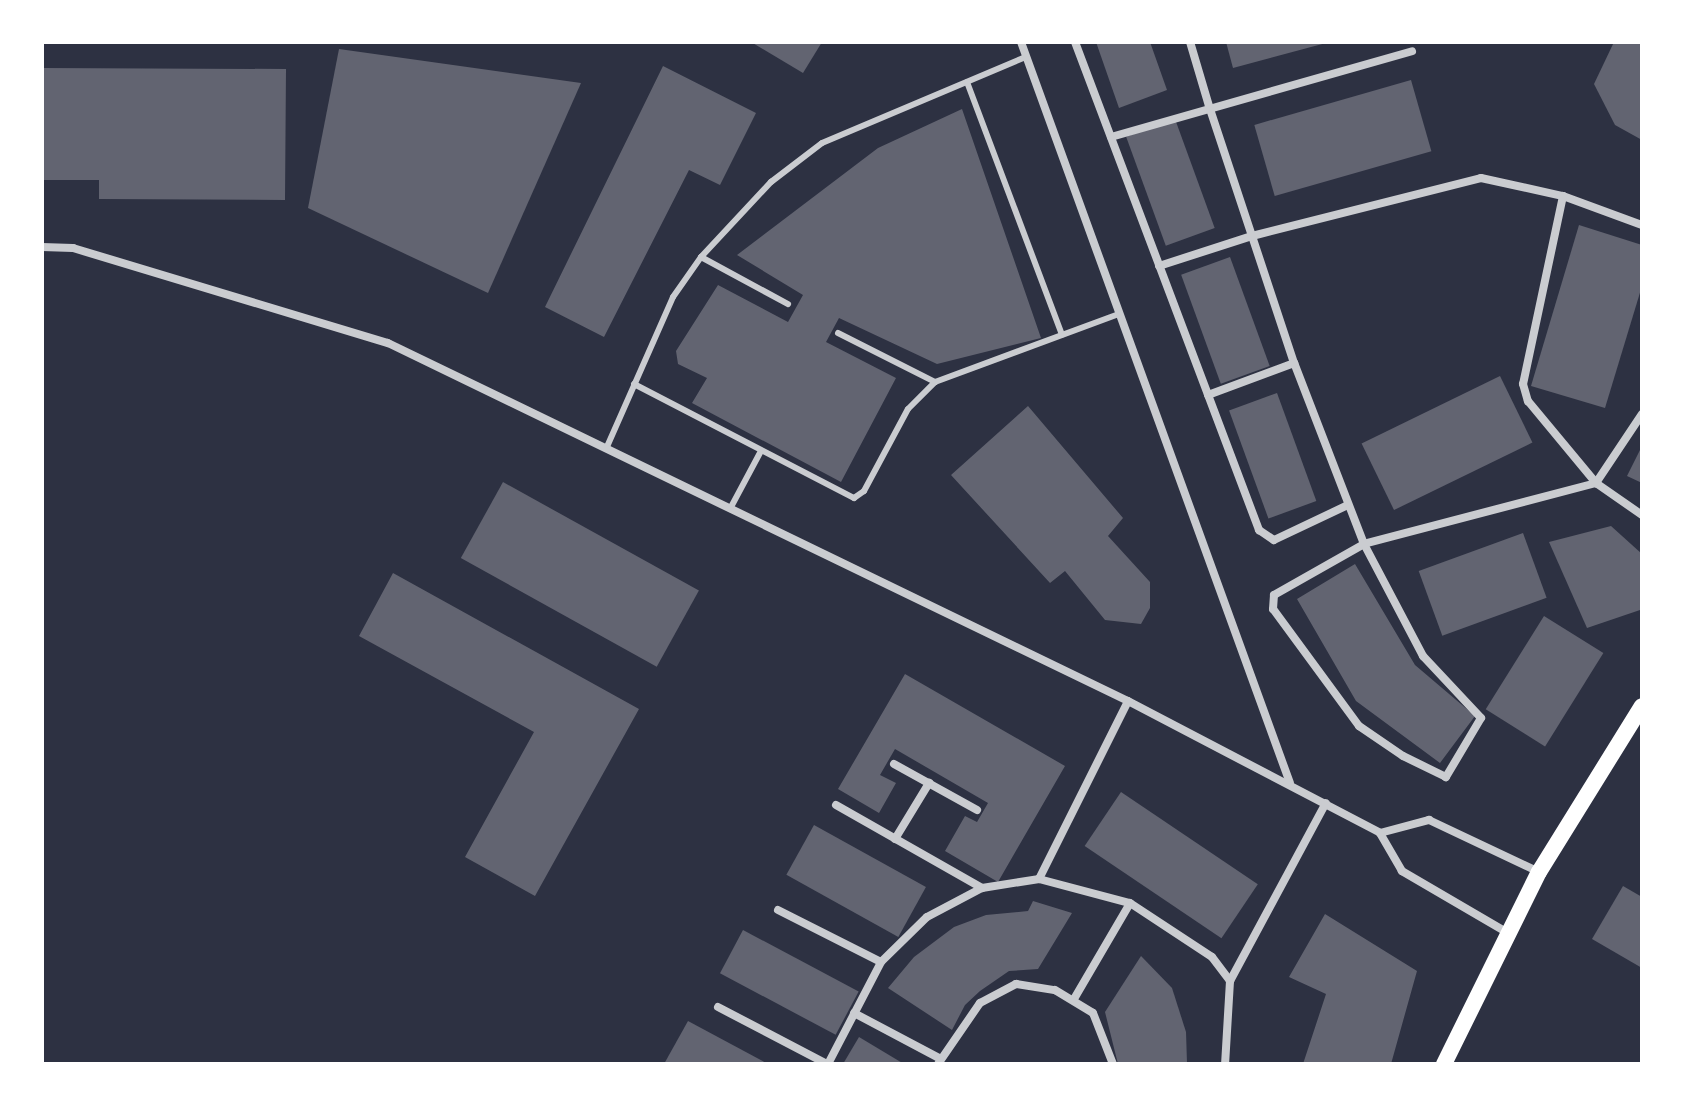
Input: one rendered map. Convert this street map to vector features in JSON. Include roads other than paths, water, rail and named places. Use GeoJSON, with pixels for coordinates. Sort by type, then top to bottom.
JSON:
{"type":"FeatureCollection","features":[{"type":"Feature","properties":{"kind":"main road"},"geometry":{"type":"LineString","coordinates":[[1444,1064],[1539,872],[1642,706]]}},
{"type":"Feature","properties":{"kind":"street"},"geometry":{"type":"LineString","coordinates":[[1021,42],[1290,784]]}},
{"type":"Feature","properties":{"kind":"street"},"geometry":{"type":"LineString","coordinates":[[1075,42],[1263,536],[1280,538],[1348,505]]}},
{"type":"Feature","properties":{"kind":"street"},"geometry":{"type":"LineString","coordinates":[[1190,42],[1294,363],[1364,544],[1423,656],[1481,718],[1446,777],[1403,756],[1359,726],[1273,609],[1274,595],[1364,544],[1596,483],[1642,414]]}},
{"type":"Feature","properties":{"kind":"street"},"geometry":{"type":"LineString","coordinates":[[1394,42],[1396,55]]}},
{"type":"Feature","properties":{"kind":"street"},"geometry":{"type":"LineString","coordinates":[[1111,137],[1209,106],[1412,51]]}},
{"type":"Feature","properties":{"kind":"street"},"geometry":{"type":"LineString","coordinates":[[1159,266],[1252,236],[1481,178],[1563,196],[1642,225]]}},
{"type":"Feature","properties":{"kind":"street"},"geometry":{"type":"LineString","coordinates":[[1563,196],[1523,384],[1528,401],[1596,483],[1642,515]]}},
{"type":"Feature","properties":{"kind":"street"},"geometry":{"type":"LineString","coordinates":[[42,247],[73,248],[388,343],[1128,701],[1290,784],[1380,833],[1402,871],[1508,933]]}},
{"type":"Feature","properties":{"kind":"street"},"geometry":{"type":"LineString","coordinates":[[1208,395],[1294,363]]}},
{"type":"Feature","properties":{"kind":"street"},"geometry":{"type":"LineString","coordinates":[[1039,879],[1128,701]]}},
{"type":"Feature","properties":{"kind":"street"},"geometry":{"type":"LineString","coordinates":[[894,764],[977,810]]}},
{"type":"Feature","properties":{"kind":"street"},"geometry":{"type":"LineString","coordinates":[[895,839],[929,783]]}},
{"type":"Feature","properties":{"kind":"street"},"geometry":{"type":"LineString","coordinates":[[1225,1064],[1230,981],[1326,803]]}},
{"type":"Feature","properties":{"kind":"street"},"geometry":{"type":"LineString","coordinates":[[836,805],[982,888]]}},
{"type":"Feature","properties":{"kind":"street"},"geometry":{"type":"LineString","coordinates":[[1380,833],[1429,820],[1539,872]]}},
{"type":"Feature","properties":{"kind":"street"},"geometry":{"type":"LineString","coordinates":[[718,1007],[828,1064],[881,962],[927,917],[982,888],[1039,879],[1130,903],[1212,957],[1230,981]]}},
{"type":"Feature","properties":{"kind":"street"},"geometry":{"type":"LineString","coordinates":[[1074,999],[1130,903]]}},
{"type":"Feature","properties":{"kind":"street"},"geometry":{"type":"LineString","coordinates":[[778,910],[881,962]]}},
{"type":"Feature","properties":{"kind":"street"},"geometry":{"type":"LineString","coordinates":[[854,1013],[940,1062],[980,1003],[1016,984],[1074,999],[1093,1013],[1113,1064]]}},
{"type":"Feature","properties":{"kind":"lane"},"geometry":{"type":"LineString","coordinates":[[606,449],[673,297],[701,257],[771,182],[822,143],[1026,57]]}},
{"type":"Feature","properties":{"kind":"lane"},"geometry":{"type":"LineString","coordinates":[[967,82],[1062,335]]}},
{"type":"Feature","properties":{"kind":"lane"},"geometry":{"type":"LineString","coordinates":[[701,257],[788,304]]}},
{"type":"Feature","properties":{"kind":"lane"},"geometry":{"type":"LineString","coordinates":[[634,384],[846,495],[860,496],[908,409],[935,382],[1119,314]]}},
{"type":"Feature","properties":{"kind":"lane"},"geometry":{"type":"LineString","coordinates":[[838,333],[935,382]]}},
{"type":"Feature","properties":{"kind":"lane"},"geometry":{"type":"LineString","coordinates":[[730,509],[761,451]]}}]}
